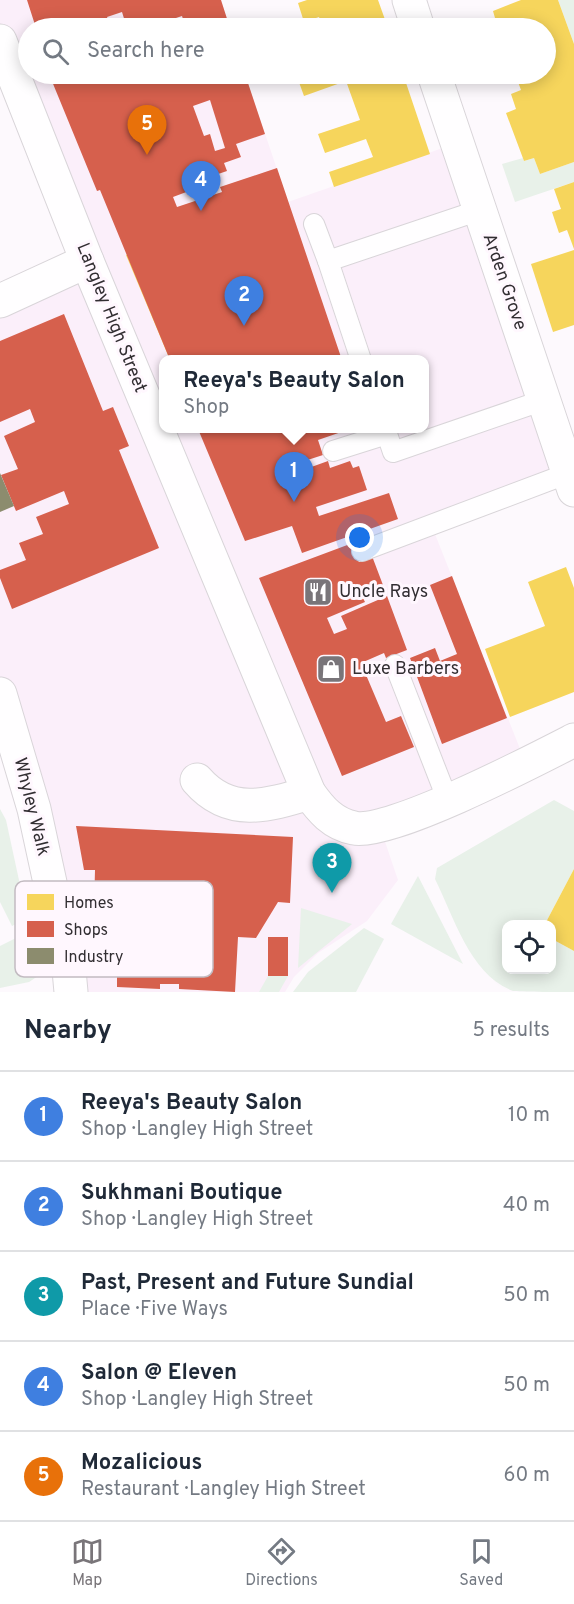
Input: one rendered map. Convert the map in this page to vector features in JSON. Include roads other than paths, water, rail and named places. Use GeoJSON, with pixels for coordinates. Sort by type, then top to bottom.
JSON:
{"type":"FeatureCollection","features":[{"type":"Feature","properties":{"kind":"main road"},"geometry":{"type":"LineString","coordinates":[[409,0],[415,18]]}},
{"type":"Feature","properties":{"kind":"main road","name":"Langley High Street"},"geometry":{"type":"LineString","coordinates":[[0,41],[87,261],[309,793],[323,812],[357,829],[380,827],[448,801],[574,740]]}},
{"type":"Feature","properties":{"kind":"main road","name":"Arden Grove"},"geometry":{"type":"LineString","coordinates":[[437,84],[571,482]]}},
{"type":"Feature","properties":{"kind":"main road"},"geometry":{"type":"LineString","coordinates":[[0,301],[87,261]]}},
{"type":"Feature","properties":{"kind":"main road","name":"Whyley Walk"},"geometry":{"type":"LineString","coordinates":[[0,694],[34,809],[50,881]]}},
{"type":"Feature","properties":{"kind":"main road"},"geometry":{"type":"LineString","coordinates":[[197,780],[210,795],[225,802],[243,805],[267,806],[309,793]]}},
{"type":"Feature","properties":{"kind":"main road","name":"Whyley Walk"},"geometry":{"type":"LineString","coordinates":[[70,977],[71,992]]}},
{"type":"Feature","properties":{"kind":"lane"},"geometry":{"type":"LineString","coordinates":[[328,261],[480,210]]}},
{"type":"Feature","properties":{"kind":"lane"},"geometry":{"type":"LineString","coordinates":[[314,224],[360,355]]}},
{"type":"Feature","properties":{"kind":"lane"},"geometry":{"type":"LineString","coordinates":[[387,433],[393,452],[544,400]]}},
{"type":"Feature","properties":{"kind":"lane"},"geometry":{"type":"LineString","coordinates":[[333,451],[381,433]]}},
{"type":"Feature","properties":{"kind":"lane"},"geometry":{"type":"LineString","coordinates":[[362,551],[571,482]]}},
{"type":"Feature","properties":{"kind":"lane"},"geometry":{"type":"LineString","coordinates":[[395,665],[448,801]]}},
{"type":"Feature","properties":{"kind":"place","name":"Mozalicious"},"geometry":{"type":"Point","coordinates":[147,155]}},
{"type":"Feature","properties":{"kind":"place","name":"Salon @ Eleven"},"geometry":{"type":"Point","coordinates":[201,211]}},
{"type":"Feature","properties":{"kind":"place","name":"Sukhmani Boutique"},"geometry":{"type":"Point","coordinates":[244,326]}},
{"type":"Feature","properties":{"kind":"place","name":"Reeya's Beauty Salon"},"geometry":{"type":"Point","coordinates":[294,502]}},
{"type":"Feature","properties":{"kind":"place","name":"Uncle Rays"},"geometry":{"type":"Point","coordinates":[318,592]}},
{"type":"Feature","properties":{"kind":"place","name":"Luxe Barbers"},"geometry":{"type":"Point","coordinates":[331,669]}},
{"type":"Feature","properties":{"kind":"place","name":"Past, Present and Future Sundial"},"geometry":{"type":"Point","coordinates":[332,893]}}]}
